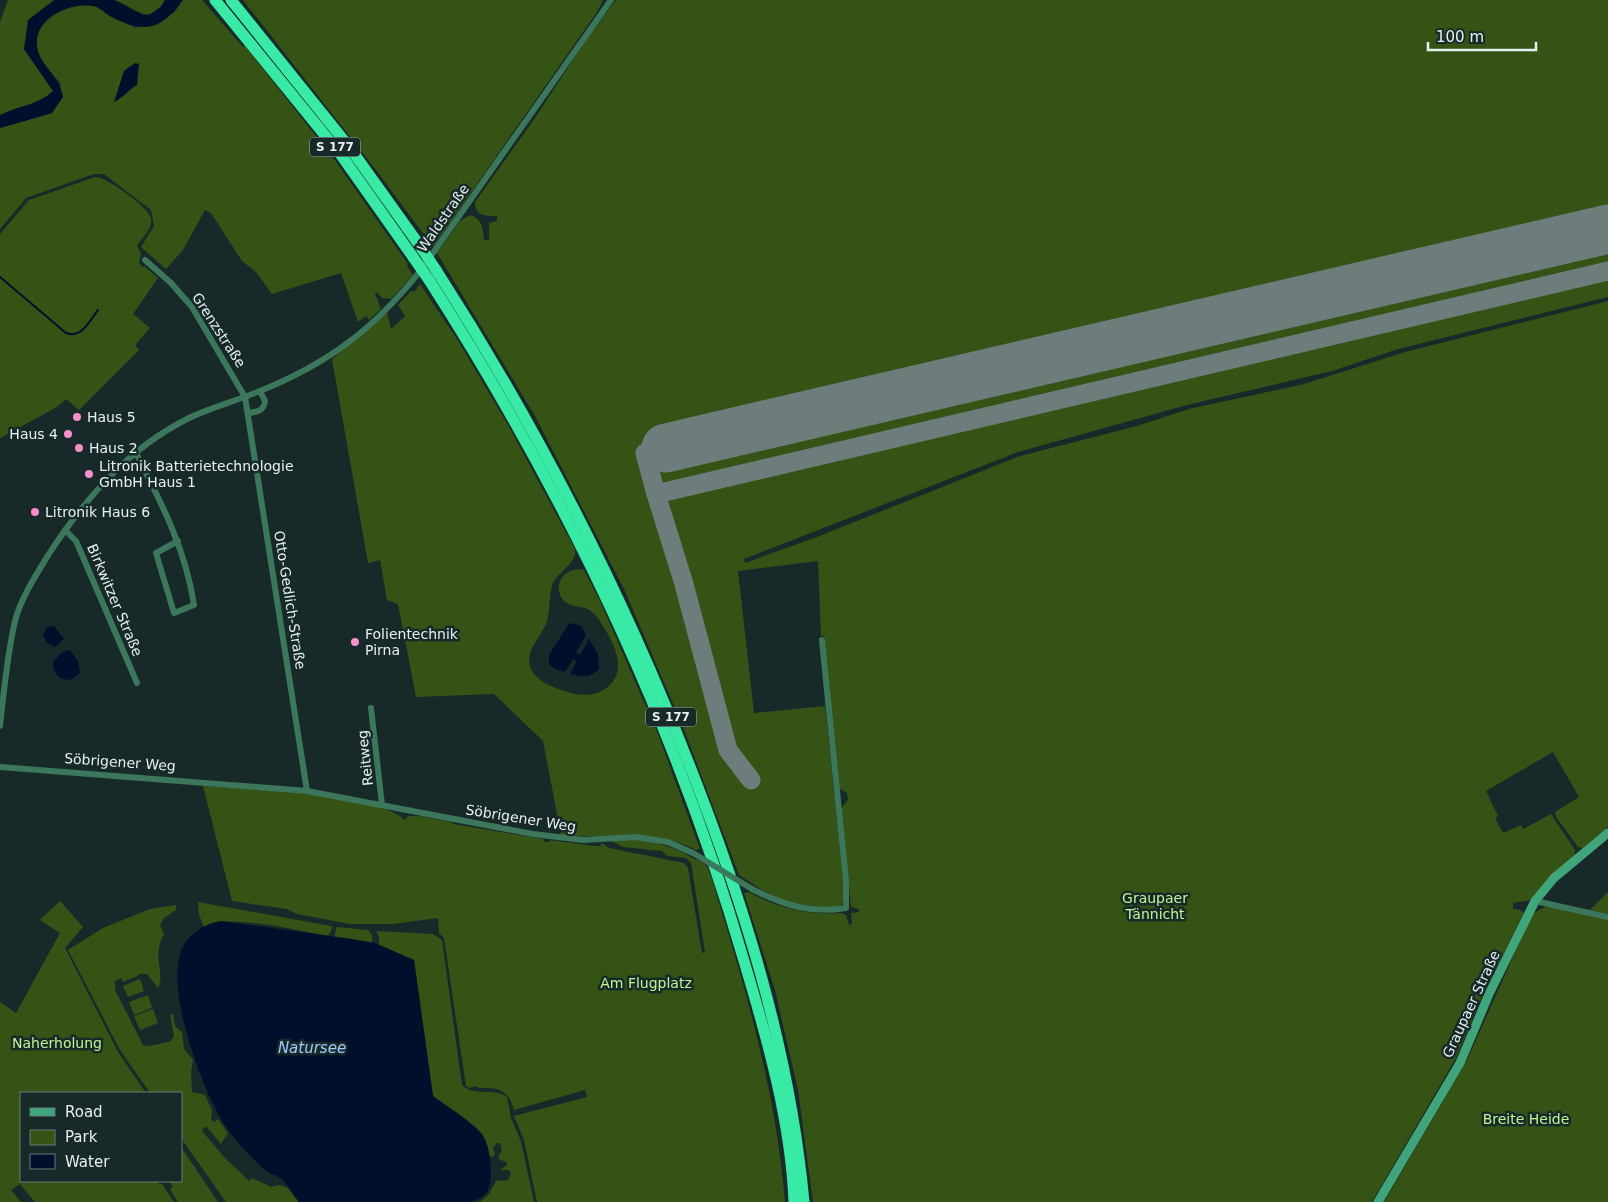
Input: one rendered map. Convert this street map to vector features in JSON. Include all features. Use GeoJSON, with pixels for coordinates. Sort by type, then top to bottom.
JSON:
{"type":"FeatureCollection","features":[{"type":"Feature","properties":{"kind":"highway","name":"S 177"},"geometry":{"type":"LineString","coordinates":[[215,0],[341,155],[429,280],[518,425],[564,512],[615,617],[666,732],[722,888],[766,1038],[780,1099],[794,1202]]}},
{"type":"Feature","properties":{"kind":"highway","name":"S 177"},"geometry":{"type":"LineString","coordinates":[[231,0],[350,148],[436,270],[527,419],[573,504],[628,616],[676,726],[720,845],[778,1038],[798,1144],[804,1202]]}},
{"type":"Feature","properties":{"kind":"street","name":"Waldstraße"},"geometry":{"type":"LineString","coordinates":[[246,397],[260,392],[330,357],[361,332],[405,290],[611,0]]}},
{"type":"Feature","properties":{"kind":"street","name":"Grenzstraße"},"geometry":{"type":"LineString","coordinates":[[145,260],[192,307],[246,397]]}},
{"type":"Feature","properties":{"kind":"street"},"geometry":{"type":"LineString","coordinates":[[248,413],[257,412],[263,407],[265,401],[260,392]]}},
{"type":"Feature","properties":{"kind":"street"},"geometry":{"type":"LineString","coordinates":[[0,726],[15,621],[36,575],[65,530],[99,488],[155,438],[191,418],[246,397]]}},
{"type":"Feature","properties":{"kind":"street","name":"Otto-Gedlich-Straße"},"geometry":{"type":"LineString","coordinates":[[246,397],[307,790]]}},
{"type":"Feature","properties":{"kind":"street"},"geometry":{"type":"LineString","coordinates":[[136,453],[178,541],[185,560],[194,605],[174,613],[156,553],[178,541]]}},
{"type":"Feature","properties":{"kind":"street","name":"Birkwitzer Straße"},"geometry":{"type":"LineString","coordinates":[[65,530],[76,541],[137,683]]}},
{"type":"Feature","properties":{"kind":"street","name":"Söbrigener Weg"},"geometry":{"type":"LineString","coordinates":[[0,767],[307,790],[561,838],[583,840],[622,836],[652,839],[668,842],[693,852],[752,889],[786,905],[825,910],[846,908],[846,881],[822,640]]}},
{"type":"Feature","properties":{"kind":"street","name":"Reitweg"},"geometry":{"type":"LineString","coordinates":[[371,708],[382,805]]}},
{"type":"Feature","properties":{"kind":"street","name":"Graupaer Straße"},"geometry":{"type":"LineString","coordinates":[[1378,1202],[1460,1063],[1489,994],[1536,901],[1554,878],[1608,833]]}},
{"type":"Feature","properties":{"kind":"street"},"geometry":{"type":"LineString","coordinates":[[1536,901],[1608,917]]}},
{"type":"Feature","properties":{"kind":"green space"},"geometry":{"type":"Polygon","coordinates":[[[8,0],[55,0],[24,49],[53,91],[35,102],[0,115],[0,22],[8,0]]]}},
{"type":"Feature","properties":{"kind":"green space"},"geometry":{"type":"Polygon","coordinates":[[[114,0],[165,0],[153,13],[147,14],[114,0]]]}},
{"type":"Feature","properties":{"kind":"green space"},"geometry":{"type":"Polygon","coordinates":[[[183,0],[202,0],[243,47],[245,46],[334,159],[408,264],[407,266],[413,275],[391,299],[382,298],[377,292],[375,294],[381,309],[369,320],[366,316],[358,322],[341,273],[272,294],[256,272],[242,261],[211,213],[205,210],[183,250],[166,269],[141,247],[154,226],[151,210],[104,174],[94,174],[26,198],[0,229],[0,128],[52,113],[61,84],[46,68],[39,57],[36,46],[38,35],[43,26],[61,11],[84,5],[95,6],[111,17],[135,28],[174,13],[183,0]]]}},
{"type":"Feature","properties":{"kind":"green space"},"geometry":{"type":"Polygon","coordinates":[[[243,0],[603,0],[597,12],[433,247],[379,174],[243,0]]]}},
{"type":"Feature","properties":{"kind":"green space","name":"Graupaer Tännicht"},"geometry":{"type":"Polygon","coordinates":[[[616,0],[1608,0],[1608,297],[1398,349],[1332,371],[1187,405],[1018,452],[744,559],[745,563],[817,537],[1020,456],[1137,426],[1189,409],[1304,384],[1405,352],[1608,301],[1608,827],[1583,848],[1578,847],[1556,817],[1555,812],[1579,797],[1553,752],[1486,791],[1498,816],[1495,818],[1503,833],[1521,825],[1523,829],[1551,814],[1575,850],[1575,855],[1531,900],[1513,903],[1513,909],[1524,913],[1484,992],[1456,1058],[1372,1202],[813,1202],[798,1090],[775,990],[744,893],[749,892],[759,898],[794,910],[830,914],[842,913],[846,915],[849,925],[852,924],[851,913],[859,912],[859,909],[851,907],[841,809],[848,800],[847,793],[838,788],[824,636],[821,636],[818,561],[738,571],[754,713],[825,706],[845,898],[841,905],[836,908],[787,902],[762,890],[739,875],[683,727],[624,589],[535,416],[437,253],[460,221],[470,215],[479,221],[484,240],[489,240],[489,223],[497,221],[497,216],[479,213],[475,207],[475,202],[535,118],[586,40],[616,0]]]}},
{"type":"Feature","properties":{"kind":"green space"},"geometry":{"type":"Polygon","coordinates":[[[95,177],[109,182],[127,193],[143,207],[151,219],[149,230],[137,246],[141,254],[139,262],[142,267],[144,266],[158,278],[133,314],[150,328],[135,345],[139,350],[79,410],[66,399],[57,407],[0,438],[0,234],[29,200],[95,177]]]}},
{"type":"Feature","properties":{"kind":"green space"},"geometry":{"type":"Polygon","coordinates":[[[420,284],[457,339],[508,425],[575,549],[574,558],[553,583],[546,624],[531,650],[529,658],[532,671],[541,681],[561,690],[583,695],[600,692],[612,683],[616,676],[618,660],[616,652],[599,619],[588,609],[566,603],[560,594],[560,583],[566,573],[577,569],[584,570],[600,601],[658,734],[700,849],[696,850],[680,843],[647,836],[561,835],[543,741],[494,694],[416,697],[398,604],[387,600],[380,560],[368,563],[332,359],[387,312],[391,329],[405,316],[398,305],[411,291],[414,292],[420,284]]]}},
{"type":"Feature","properties":{"kind":"green space","name":"Am Flugplatz"},"geometry":{"type":"Polygon","coordinates":[[[203,786],[309,794],[368,804],[390,811],[405,820],[408,816],[419,816],[452,822],[453,824],[543,839],[545,842],[550,840],[594,846],[600,846],[602,843],[609,848],[684,863],[688,868],[702,953],[705,952],[691,863],[686,858],[667,856],[662,851],[623,847],[613,842],[614,839],[625,839],[665,845],[705,864],[713,881],[734,951],[762,1058],[776,1129],[785,1202],[537,1202],[524,1140],[514,1116],[587,1097],[585,1090],[514,1110],[509,1097],[501,1091],[491,1088],[478,1088],[477,1086],[469,1088],[466,1086],[444,938],[439,933],[438,918],[393,924],[350,924],[297,914],[287,909],[232,901],[203,786]]]}},
{"type":"Feature","properties":{"kind":"green space"},"geometry":{"type":"Polygon","coordinates":[[[1608,892],[1608,914],[1590,910],[1608,892]]]}},
{"type":"Feature","properties":{"kind":"green space","name":"Naherholung"},"geometry":{"type":"Polygon","coordinates":[[[60,901],[83,927],[65,948],[118,1052],[145,1092],[20,1092],[20,1182],[158,1182],[162,1184],[174,1202],[35,1202],[20,1184],[11,1190],[21,1202],[0,1202],[0,1002],[16,1013],[60,933],[40,920],[60,901]]]}},
{"type":"Feature","properties":{"kind":"green space"},"geometry":{"type":"Polygon","coordinates":[[[198,902],[333,927],[328,936],[246,922],[215,923],[204,927],[199,915],[198,902]]]}},
{"type":"Feature","properties":{"kind":"green space"},"geometry":{"type":"Polygon","coordinates":[[[176,905],[176,910],[164,918],[160,925],[164,934],[160,942],[158,957],[160,982],[158,988],[147,974],[138,974],[138,976],[123,982],[121,978],[115,981],[115,990],[143,1045],[150,1046],[171,1041],[174,1036],[170,1014],[173,1014],[175,1026],[182,1032],[184,1049],[193,1060],[191,1072],[192,1092],[205,1095],[212,1110],[211,1120],[214,1122],[218,1119],[228,1133],[221,1144],[206,1126],[202,1130],[203,1132],[224,1157],[249,1181],[252,1178],[271,1187],[279,1185],[288,1188],[299,1202],[226,1202],[182,1139],[182,1092],[149,1092],[120,1050],[68,950],[103,928],[150,909],[176,905]]]}},
{"type":"Feature","properties":{"kind":"green space","name":"Breite Heide"},"geometry":{"type":"Polygon","coordinates":[[[1547,906],[1608,919],[1608,1202],[1384,1202],[1467,1060],[1529,921],[1534,913],[1547,906]]]}},
{"type":"Feature","properties":{"kind":"green space"},"geometry":{"type":"Polygon","coordinates":[[[337,927],[368,930],[372,935],[372,943],[334,937],[337,927]]]}},
{"type":"Feature","properties":{"kind":"green space"},"geometry":{"type":"Polygon","coordinates":[[[376,931],[433,934],[442,940],[462,1085],[472,1091],[502,1094],[507,1097],[511,1118],[521,1141],[534,1202],[480,1202],[489,1194],[496,1181],[508,1180],[511,1174],[509,1170],[500,1170],[507,1165],[507,1162],[500,1160],[498,1157],[502,1150],[500,1143],[497,1143],[493,1148],[495,1154],[493,1157],[489,1156],[483,1137],[477,1129],[460,1114],[433,1096],[414,960],[379,945],[379,937],[376,931]]]}},
{"type":"Feature","properties":{"kind":"green space"},"geometry":{"type":"Polygon","coordinates":[[[140,979],[144,991],[128,997],[123,986],[140,979]]]}},
{"type":"Feature","properties":{"kind":"green space"},"geometry":{"type":"Polygon","coordinates":[[[148,995],[152,1008],[134,1015],[129,1002],[148,995]]]}},
{"type":"Feature","properties":{"kind":"green space"},"geometry":{"type":"Polygon","coordinates":[[[153,1009],[158,1023],[140,1030],[134,1016],[153,1009]]]}},
{"type":"Feature","properties":{"kind":"green space"},"geometry":{"type":"Polygon","coordinates":[[[182,1148],[218,1202],[178,1202],[170,1189],[173,1187],[170,1182],[182,1182],[182,1148]]]}},
{"type":"Feature","properties":{"kind":"water"},"geometry":{"type":"Polygon","coordinates":[[[54,0],[114,0],[143,15],[149,15],[161,7],[165,0],[183,0],[160,23],[143,27],[134,26],[112,17],[93,6],[74,6],[56,13],[42,26],[38,34],[37,44],[38,52],[58,82],[63,97],[52,113],[0,128],[0,115],[41,99],[53,91],[24,49],[28,20],[54,0]]]}},
{"type":"Feature","properties":{"kind":"water"},"geometry":{"type":"Polygon","coordinates":[[[135,63],[139,64],[137,85],[114,102],[124,71],[135,63]]]}},
{"type":"Feature","properties":{"kind":"water"},"geometry":{"type":"Polygon","coordinates":[[[573,623],[582,627],[586,635],[576,653],[580,655],[589,639],[598,654],[599,669],[589,675],[570,674],[577,661],[573,659],[565,672],[555,669],[549,664],[549,655],[568,625],[573,623]]]}},
{"type":"Feature","properties":{"kind":"water"},"geometry":{"type":"Polygon","coordinates":[[[54,626],[64,639],[55,647],[47,643],[43,635],[47,627],[54,626]]]}},
{"type":"Feature","properties":{"kind":"water"},"geometry":{"type":"Polygon","coordinates":[[[70,650],[78,661],[80,672],[76,677],[67,680],[58,677],[53,668],[53,662],[61,653],[70,650]]]}},
{"type":"Feature","properties":{"kind":"water","name":"Natursee"},"geometry":{"type":"Polygon","coordinates":[[[222,921],[375,943],[414,960],[433,1096],[472,1124],[485,1139],[489,1153],[491,1177],[485,1195],[470,1202],[299,1202],[283,1180],[268,1172],[248,1154],[226,1127],[207,1091],[190,1043],[178,993],[177,972],[180,954],[186,942],[196,931],[209,924],[222,921]]]}},
{"type":"Feature","properties":{"kind":"waterway"},"geometry":{"type":"LineString","coordinates":[[0,277],[66,333],[72,334],[81,331],[98,310]]}},
{"type":"Feature","properties":{"kind":"taxiway"},"geometry":{"type":"LineString","coordinates":[[666,448],[645,453],[656,494],[1608,271]]}},
{"type":"Feature","properties":{"kind":"taxiway"},"geometry":{"type":"LineString","coordinates":[[656,494],[684,584],[728,750],[751,780]]}},
{"type":"Feature","properties":{"kind":"runway"},"geometry":{"type":"LineString","coordinates":[[666,448],[1608,229]]}},
{"type":"Feature","properties":{"kind":"place","name":"Haus 5"},"geometry":{"type":"Point","coordinates":[77,417]}},
{"type":"Feature","properties":{"kind":"place","name":"Haus 4"},"geometry":{"type":"Point","coordinates":[68,434]}},
{"type":"Feature","properties":{"kind":"place","name":"Haus 2"},"geometry":{"type":"Point","coordinates":[79,448]}},
{"type":"Feature","properties":{"kind":"place","name":"Litronik Batterietechnologie GmbH Haus 1"},"geometry":{"type":"Point","coordinates":[89,474]}},
{"type":"Feature","properties":{"kind":"place","name":"Litronik Haus 6"},"geometry":{"type":"Point","coordinates":[35,512]}},
{"type":"Feature","properties":{"kind":"place","name":"Folientechnik Pirna"},"geometry":{"type":"Point","coordinates":[355,642]}}]}
